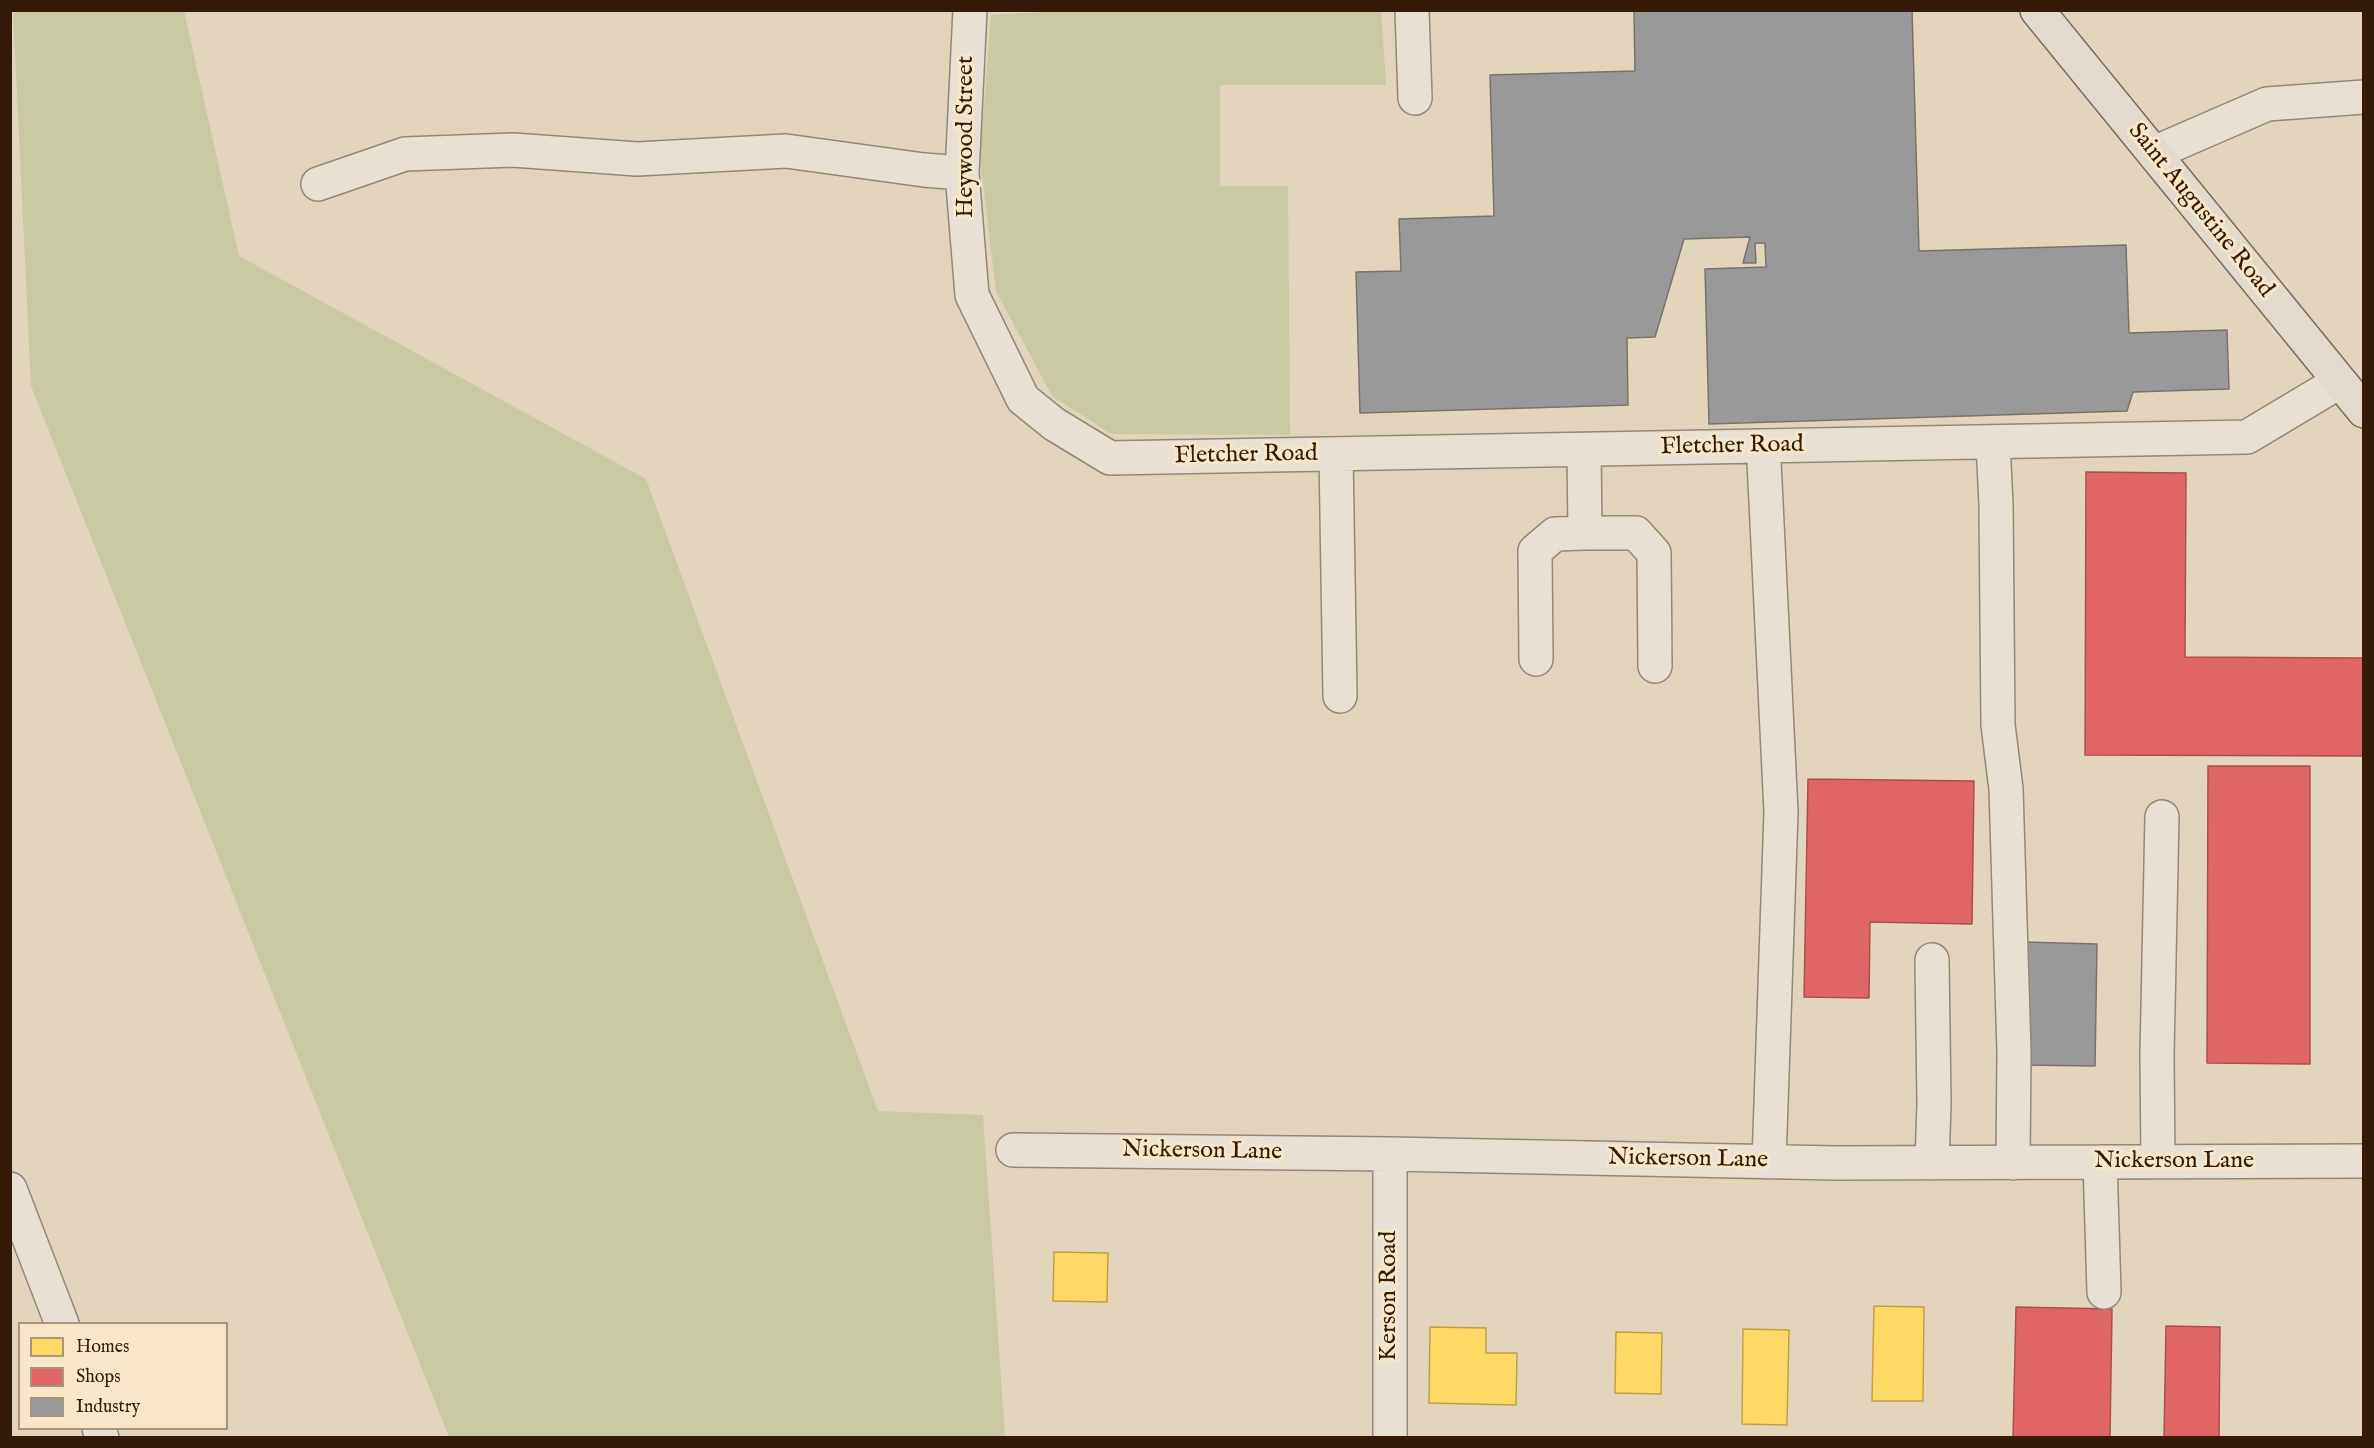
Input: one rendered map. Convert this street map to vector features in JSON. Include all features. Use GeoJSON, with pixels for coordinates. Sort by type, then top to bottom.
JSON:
{"type":"FeatureCollection","features":[{"type":"Feature","properties":{"kind":"main road","name":"Saint Augustine Road"},"geometry":{"type":"LineString","coordinates":[[2037,10],[2364,411]]}},
{"type":"Feature","properties":{"kind":"street","name":"Heywood Street"},"geometry":{"type":"LineString","coordinates":[[970,10],[962,173],[972,295],[1023,399],[1054,424],[1110,458]]}},
{"type":"Feature","properties":{"kind":"street"},"geometry":{"type":"LineString","coordinates":[[1412,10],[1415,98]]}},
{"type":"Feature","properties":{"kind":"street"},"geometry":{"type":"LineString","coordinates":[[2154,153],[2267,104],[2364,97]]}},
{"type":"Feature","properties":{"kind":"street"},"geometry":{"type":"LineString","coordinates":[[318,184],[405,154],[513,150],[638,159],[786,151],[962,173]]}},
{"type":"Feature","properties":{"kind":"street","name":"Fletcher Road"},"geometry":{"type":"LineString","coordinates":[[1110,458],[2247,437],[2339,382]]}},
{"type":"Feature","properties":{"kind":"street"},"geometry":{"type":"LineString","coordinates":[[1993,442],[1996,505],[1998,725],[2006,789],[2014,1052],[2013,1163]]}},
{"type":"Feature","properties":{"kind":"street"},"geometry":{"type":"LineString","coordinates":[[1765,446],[1782,812],[1768,1162]]}},
{"type":"Feature","properties":{"kind":"street"},"geometry":{"type":"LineString","coordinates":[[1584,450],[1585,533]]}},
{"type":"Feature","properties":{"kind":"street"},"geometry":{"type":"LineString","coordinates":[[1336,454],[1340,696]]}},
{"type":"Feature","properties":{"kind":"street"},"geometry":{"type":"LineString","coordinates":[[1536,659],[1535,551],[1555,534],[1636,533],[1654,553],[1655,666]]}},
{"type":"Feature","properties":{"kind":"street"},"geometry":{"type":"LineString","coordinates":[[2158,1162],[2157,1054],[2162,817]]}},
{"type":"Feature","properties":{"kind":"street"},"geometry":{"type":"LineString","coordinates":[[1932,960],[1934,1104],[1932,1163]]}},
{"type":"Feature","properties":{"kind":"street","name":"Nickerson Lane"},"geometry":{"type":"LineString","coordinates":[[1013,1150],[1390,1154],[1768,1162],[2364,1161]]}},
{"type":"Feature","properties":{"kind":"street","name":"Kerson Road"},"geometry":{"type":"LineString","coordinates":[[1390,1154],[1390,1437]]}},
{"type":"Feature","properties":{"kind":"street"},"geometry":{"type":"LineString","coordinates":[[2100,1162],[2104,1292]]}},
{"type":"Feature","properties":{"kind":"street"},"geometry":{"type":"LineString","coordinates":[[10,1189],[62,1322]]}},
{"type":"Feature","properties":{"kind":"green space"},"geometry":{"type":"Polygon","coordinates":[[[1079,10],[1381,11],[1386,85],[1220,85],[1220,186],[1288,186],[1290,435],[1111,434],[1052,396],[996,291],[980,158],[991,15],[1079,10]]]}},
{"type":"Feature","properties":{"kind":"green space"},"geometry":{"type":"Polygon","coordinates":[[[13,11],[184,11],[239,256],[646,479],[878,1111],[983,1115],[1005,1437],[449,1437],[31,386],[13,11]]]}},
{"type":"Feature","properties":{"kind":"building: Homes"},"geometry":{"type":"Polygon","coordinates":[[[1054,1252],[1108,1253],[1107,1302],[1053,1301],[1054,1252]]]}},
{"type":"Feature","properties":{"kind":"building: Homes"},"geometry":{"type":"Polygon","coordinates":[[[1874,1306],[1924,1307],[1923,1401],[1872,1401],[1874,1306]]]}},
{"type":"Feature","properties":{"kind":"building: Homes"},"geometry":{"type":"Polygon","coordinates":[[[1430,1327],[1486,1328],[1486,1353],[1517,1353],[1516,1405],[1429,1403],[1430,1327]]]}},
{"type":"Feature","properties":{"kind":"building: Homes"},"geometry":{"type":"Polygon","coordinates":[[[1743,1329],[1789,1330],[1787,1425],[1742,1424],[1743,1329]]]}},
{"type":"Feature","properties":{"kind":"building: Homes"},"geometry":{"type":"Polygon","coordinates":[[[1616,1332],[1662,1333],[1661,1394],[1615,1393],[1616,1332]]]}},
{"type":"Feature","properties":{"kind":"building: Shops"},"geometry":{"type":"Polygon","coordinates":[[[2086,472],[2186,473],[2185,657],[2364,658],[2364,756],[2085,755],[2086,472]]]}},
{"type":"Feature","properties":{"kind":"building: Shops"},"geometry":{"type":"Polygon","coordinates":[[[2208,766],[2310,766],[2310,1064],[2207,1063],[2208,766]]]}},
{"type":"Feature","properties":{"kind":"building: Shops"},"geometry":{"type":"Polygon","coordinates":[[[1808,779],[1974,781],[1972,924],[1870,922],[1869,998],[1804,997],[1808,779]]]}},
{"type":"Feature","properties":{"kind":"building: Shops"},"geometry":{"type":"Polygon","coordinates":[[[2016,1307],[2112,1309],[2110,1438],[2013,1438],[2016,1307]]]}},
{"type":"Feature","properties":{"kind":"building: Shops"},"geometry":{"type":"Polygon","coordinates":[[[2166,1326],[2220,1327],[2219,1438],[2164,1438],[2166,1326]]]}},
{"type":"Feature","properties":{"kind":"building: Industry"},"geometry":{"type":"Polygon","coordinates":[[[1634,10],[1912,10],[1919,251],[2126,245],[2129,333],[2227,330],[2229,389],[2133,392],[2127,411],[1709,424],[1705,269],[1766,267],[1765,243],[1755,243],[1756,263],[1743,263],[1750,237],[1684,239],[1655,337],[1627,338],[1628,405],[1360,413],[1356,272],[1401,271],[1399,219],[1494,216],[1490,75],[1635,71],[1634,10]]]}},
{"type":"Feature","properties":{"kind":"building: Industry"},"geometry":{"type":"Polygon","coordinates":[[[2025,942],[2097,944],[2095,1066],[2023,1065],[2025,942]]]}}]}
